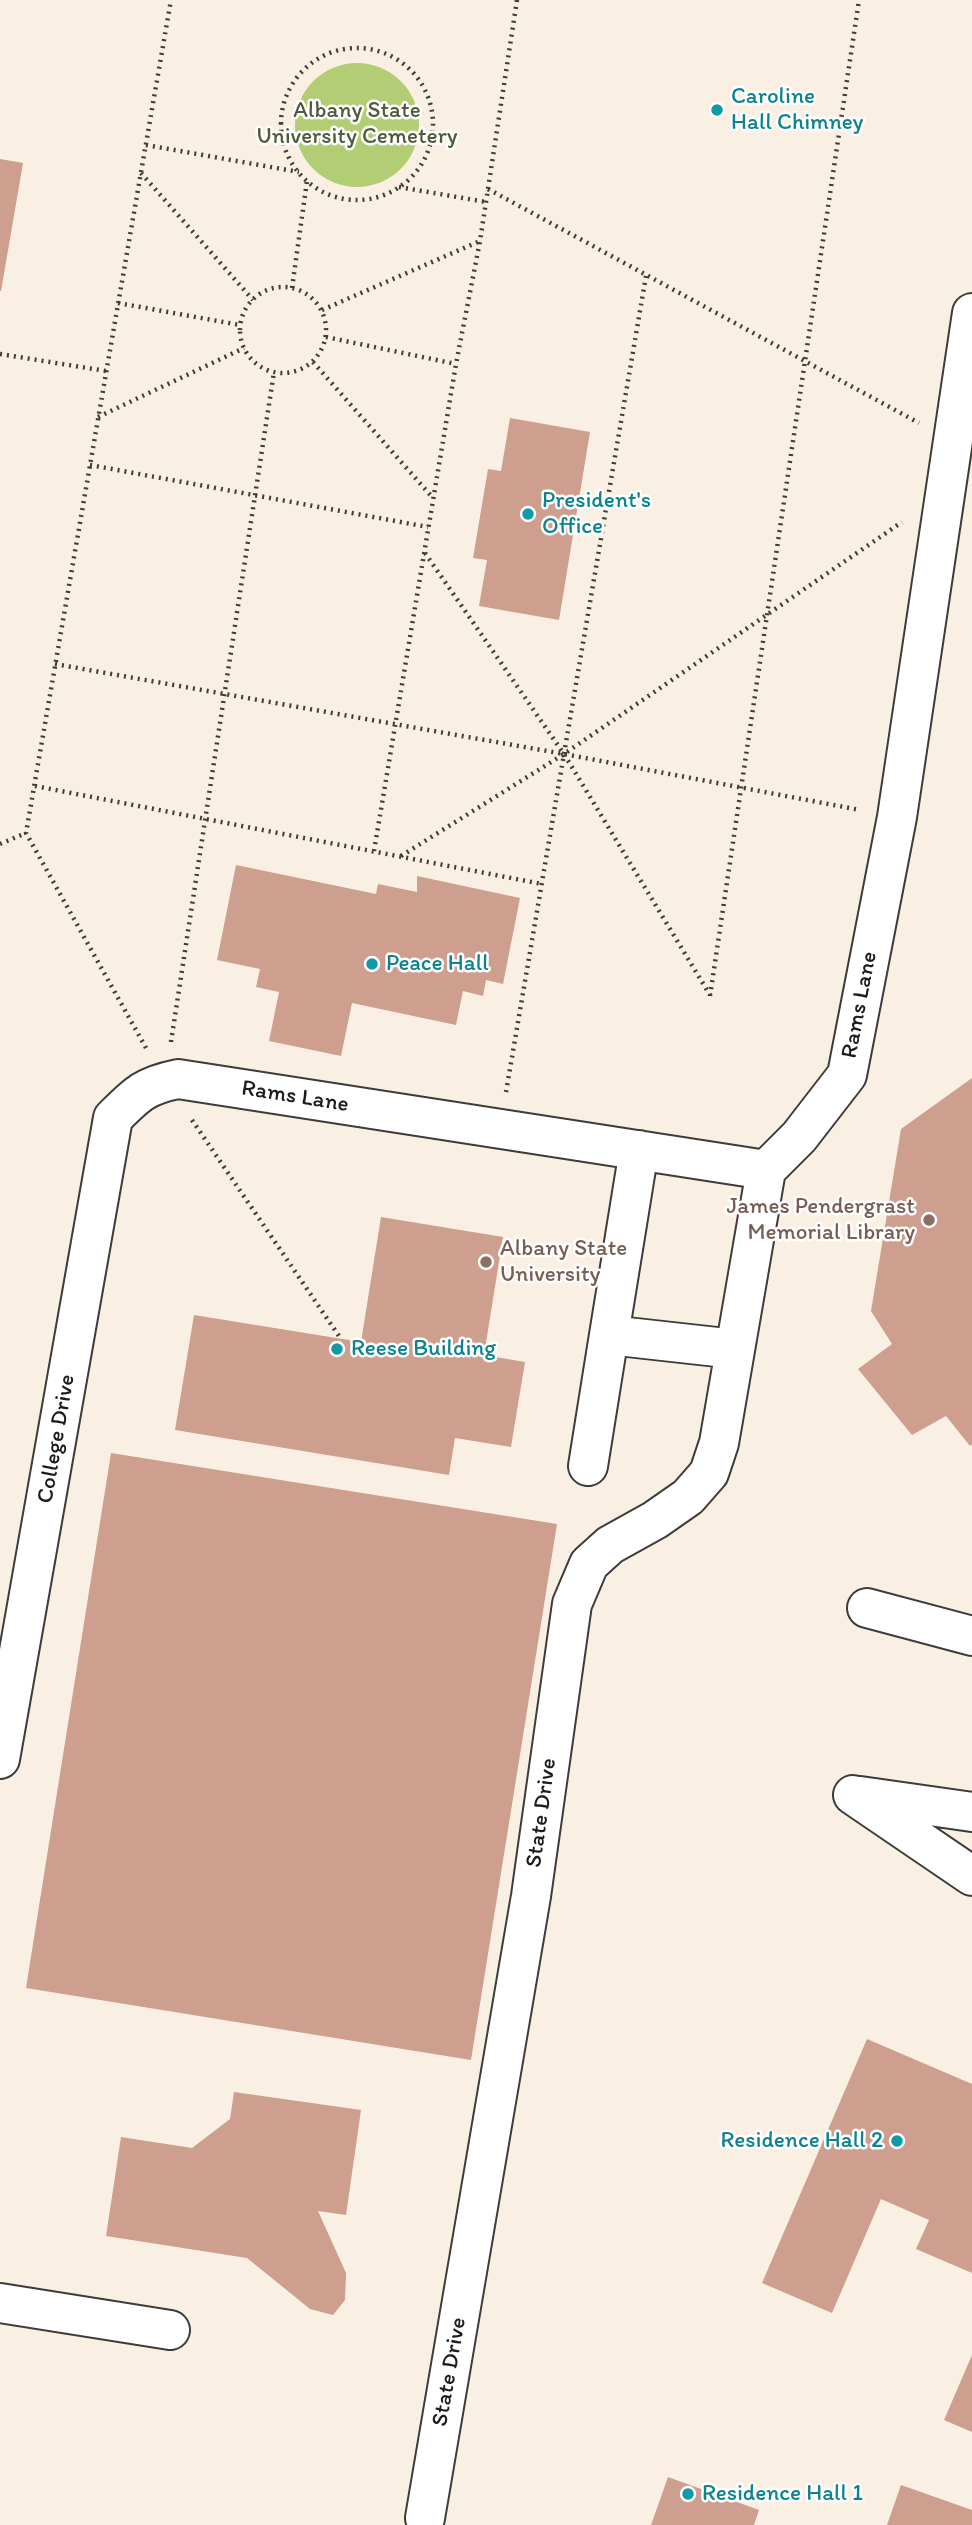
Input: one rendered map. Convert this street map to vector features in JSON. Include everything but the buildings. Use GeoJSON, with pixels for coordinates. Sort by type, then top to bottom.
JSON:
{"type":"FeatureCollection","features":[{"type":"Feature","properties":{"kind":"street","name":"Rams Lane"},"geometry":{"type":"LineString","coordinates":[[113,1118],[138,1093],[155,1084],[178,1079],[766,1170],[816,1116],[847,1075],[897,817],[972,313]]}},
{"type":"Feature","properties":{"kind":"street","name":"College Drive"},"geometry":{"type":"LineString","coordinates":[[0,1759],[113,1118]]}},
{"type":"Feature","properties":{"kind":"street"},"geometry":{"type":"LineString","coordinates":[[588,1466],[639,1150]]}},
{"type":"Feature","properties":{"kind":"street","name":"State Drive"},"geometry":{"type":"LineString","coordinates":[[425,2518],[531,1896],[572,1604],[589,1564],[610,1545],[688,1497],[709,1473],[719,1443],[766,1170]]}},
{"type":"Feature","properties":{"kind":"street"},"geometry":{"type":"LineString","coordinates":[[609,1335],[735,1349]]}},
{"type":"Feature","properties":{"kind":"street"},"geometry":{"type":"LineString","coordinates":[[867,1608],[972,1636]]}},
{"type":"Feature","properties":{"kind":"street"},"geometry":{"type":"LineString","coordinates":[[972,1812],[853,1795],[972,1876]]}},
{"type":"Feature","properties":{"kind":"street"},"geometry":{"type":"LineString","coordinates":[[0,2303],[170,2330]]}},
{"type":"Feature","properties":{"kind":"path"},"geometry":{"type":"LineString","coordinates":[[171,0],[26,833],[165,1082],[341,1339]]}},
{"type":"Feature","properties":{"kind":"path"},"geometry":{"type":"LineString","coordinates":[[374,851],[456,364],[480,241],[517,0]]}},
{"type":"Feature","properties":{"kind":"path"},"geometry":{"type":"LineString","coordinates":[[424,552],[564,754],[710,996],[859,0]]}},
{"type":"Feature","properties":{"kind":"path"},"geometry":{"type":"LineString","coordinates":[[356,48],[382,52],[405,65],[422,85],[432,109],[433,135],[424,160],[408,181],[386,195],[366,200],[345,199],[324,193],[299,172],[290,161],[281,136],[282,110],[291,85],[308,65],[330,52],[356,48]]}},
{"type":"Feature","properties":{"kind":"path"},"geometry":{"type":"LineString","coordinates":[[146,145],[299,172]]}},
{"type":"Feature","properties":{"kind":"path"},"geometry":{"type":"LineString","coordinates":[[141,173],[253,300]]}},
{"type":"Feature","properties":{"kind":"path"},"geometry":{"type":"LineString","coordinates":[[292,288],[307,181]]}},
{"type":"Feature","properties":{"kind":"path"},"geometry":{"type":"LineString","coordinates":[[398,187],[486,202]]}},
{"type":"Feature","properties":{"kind":"path"},"geometry":{"type":"LineString","coordinates":[[488,189],[954,442]]}},
{"type":"Feature","properties":{"kind":"path"},"geometry":{"type":"LineString","coordinates":[[322,310],[480,241]]}},
{"type":"Feature","properties":{"kind":"path"},"geometry":{"type":"LineString","coordinates":[[500,1128],[646,276]]}},
{"type":"Feature","properties":{"kind":"path"},"geometry":{"type":"LineString","coordinates":[[278,287],[292,288],[306,293],[322,310],[327,329],[319,356],[313,362],[296,372],[282,374],[255,364],[240,340],[240,325],[244,311],[264,291],[278,287]]}},
{"type":"Feature","properties":{"kind":"path"},"geometry":{"type":"LineString","coordinates":[[118,303],[240,325]]}},
{"type":"Feature","properties":{"kind":"path"},"geometry":{"type":"LineString","coordinates":[[326,337],[456,364]]}},
{"type":"Feature","properties":{"kind":"path"},"geometry":{"type":"LineString","coordinates":[[98,417],[244,348]]}},
{"type":"Feature","properties":{"kind":"path"},"geometry":{"type":"LineString","coordinates":[[0,354],[106,371]]}},
{"type":"Feature","properties":{"kind":"path"},"geometry":{"type":"LineString","coordinates":[[313,362],[433,498]]}},
{"type":"Feature","properties":{"kind":"path"},"geometry":{"type":"LineString","coordinates":[[165,1082],[274,372]]}},
{"type":"Feature","properties":{"kind":"path"},"geometry":{"type":"LineString","coordinates":[[90,465],[428,527]]}},
{"type":"Feature","properties":{"kind":"path"},"geometry":{"type":"LineString","coordinates":[[401,856],[564,754],[947,492]]}},
{"type":"Feature","properties":{"kind":"path"},"geometry":{"type":"LineString","coordinates":[[55,664],[564,754],[897,817]]}},
{"type":"Feature","properties":{"kind":"path"},"geometry":{"type":"LineString","coordinates":[[35,786],[542,884]]}},
{"type":"Feature","properties":{"kind":"path"},"geometry":{"type":"LineString","coordinates":[[0,844],[26,833]]}},
{"type":"Feature","properties":{"kind":"green space","name":"Albany State University Cemetery"},"geometry":{"type":"Polygon","coordinates":[[[357,63],[381,68],[401,81],[414,101],[419,125],[414,149],[401,169],[381,182],[357,187],[333,182],[313,169],[300,149],[295,125],[300,101],[313,81],[333,68],[357,63]]]}},
{"type":"Feature","properties":{"kind":"place","name":"Caroline Hall Chimney"},"geometry":{"type":"Point","coordinates":[717,110]}},
{"type":"Feature","properties":{"kind":"place","name":"President's Office"},"geometry":{"type":"Point","coordinates":[528,514]}},
{"type":"Feature","properties":{"kind":"place","name":"Peace Hall"},"geometry":{"type":"Point","coordinates":[372,964]}},
{"type":"Feature","properties":{"kind":"place","name":"James Pendergrast Memorial Library"},"geometry":{"type":"Point","coordinates":[929,1220]}},
{"type":"Feature","properties":{"kind":"place","name":"Albany State University"},"geometry":{"type":"Point","coordinates":[486,1262]}},
{"type":"Feature","properties":{"kind":"place","name":"Reese Building"},"geometry":{"type":"Point","coordinates":[337,1349]}},
{"type":"Feature","properties":{"kind":"place","name":"Residence Hall 2"},"geometry":{"type":"Point","coordinates":[897,2141]}},
{"type":"Feature","properties":{"kind":"place","name":"Residence Hall 1"},"geometry":{"type":"Point","coordinates":[688,2494]}}]}
